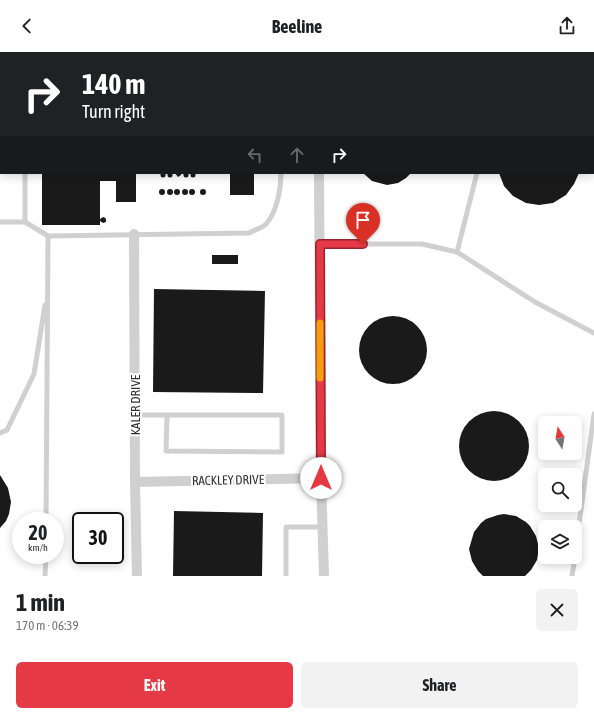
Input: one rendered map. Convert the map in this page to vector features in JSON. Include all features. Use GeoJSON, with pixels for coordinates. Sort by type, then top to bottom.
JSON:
{"type":"FeatureCollection","features":[{"type":"Feature","properties":{"kind":"street"},"geometry":{"type":"LineString","coordinates":[[320,174],[321,478],[324,576]]}},
{"type":"Feature","properties":{"kind":"street","name":"KALER DRIVE"},"geometry":{"type":"LineString","coordinates":[[134,234],[137,576]]}},
{"type":"Feature","properties":{"kind":"street","name":"RACKLEY DRIVE"},"geometry":{"type":"LineString","coordinates":[[135,482],[321,478]]}},
{"type":"Feature","properties":{"kind":"lane"},"geometry":{"type":"LineString","coordinates":[[25,174],[25,222]]}},
{"type":"Feature","properties":{"kind":"lane"},"geometry":{"type":"LineString","coordinates":[[0,222],[25,222],[48,236],[249,233],[266,224],[275,208],[281,180],[280,174]]}},
{"type":"Feature","properties":{"kind":"lane"},"geometry":{"type":"LineString","coordinates":[[457,252],[477,174]]}},
{"type":"Feature","properties":{"kind":"lane"},"geometry":{"type":"LineString","coordinates":[[46,512],[48,236]]}},
{"type":"Feature","properties":{"kind":"lane"},"geometry":{"type":"LineString","coordinates":[[320,244],[422,244],[457,252],[535,302],[594,333]]}},
{"type":"Feature","properties":{"kind":"lane"},"geometry":{"type":"LineString","coordinates":[[0,433],[7,430],[34,374],[47,288]]}},
{"type":"Feature","properties":{"kind":"lane"},"geometry":{"type":"LineString","coordinates":[[580,520],[594,414]]}},
{"type":"Feature","properties":{"kind":"lane"},"geometry":{"type":"LineString","coordinates":[[135,415],[167,415],[282,415],[282,452],[166,452],[167,415]]}},
{"type":"Feature","properties":{"kind":"lane"},"geometry":{"type":"LineString","coordinates":[[286,576],[286,527],[322,527]]}},
{"type":"Feature","properties":{"kind":"lane"},"geometry":{"type":"LineString","coordinates":[[46,564],[46,576]]}},
{"type":"Feature","properties":{"kind":"lane"},"geometry":{"type":"LineString","coordinates":[[572,576],[573,564]]}},
{"type":"Feature","properties":{"kind":"building"},"geometry":{"type":"Polygon","coordinates":[[[42,174],[136,174],[136,202],[116,202],[116,181],[100,181],[100,220],[104,217],[106,222],[103,223],[100,221],[100,225],[42,225],[42,174]]]}},
{"type":"Feature","properties":{"kind":"building"},"geometry":{"type":"Polygon","coordinates":[[[160,174],[166,174],[163,178],[160,175],[160,174]]]}},
{"type":"Feature","properties":{"kind":"building"},"geometry":{"type":"Polygon","coordinates":[[[168,174],[172,174],[170,178],[167,175],[168,174]]]}},
{"type":"Feature","properties":{"kind":"building"},"geometry":{"type":"Polygon","coordinates":[[[184,174],[188,174],[186,178],[183,175],[184,174]]]}},
{"type":"Feature","properties":{"kind":"building"},"geometry":{"type":"Polygon","coordinates":[[[190,174],[196,174],[193,178],[190,175],[190,174]]]}},
{"type":"Feature","properties":{"kind":"building"},"geometry":{"type":"Polygon","coordinates":[[[230,174],[254,174],[254,195],[230,195],[230,174]]]}},
{"type":"Feature","properties":{"kind":"building"},"geometry":{"type":"Polygon","coordinates":[[[364,174],[410,174],[398,183],[387,185],[372,181],[364,174]]]}},
{"type":"Feature","properties":{"kind":"building"},"geometry":{"type":"Polygon","coordinates":[[[499,174],[579,174],[574,184],[566,195],[553,203],[539,205],[526,203],[513,196],[504,186],[499,174]]]}},
{"type":"Feature","properties":{"kind":"building"},"geometry":{"type":"Polygon","coordinates":[[[162,189],[165,192],[162,195],[159,192],[162,189]]]}},
{"type":"Feature","properties":{"kind":"building"},"geometry":{"type":"Polygon","coordinates":[[[170,189],[173,192],[170,195],[167,192],[170,189]]]}},
{"type":"Feature","properties":{"kind":"building"},"geometry":{"type":"Polygon","coordinates":[[[177,189],[180,192],[177,195],[174,192],[177,189]]]}},
{"type":"Feature","properties":{"kind":"building"},"geometry":{"type":"Polygon","coordinates":[[[185,189],[188,192],[185,195],[182,192],[185,189]]]}},
{"type":"Feature","properties":{"kind":"building"},"geometry":{"type":"Polygon","coordinates":[[[192,189],[195,192],[192,195],[189,192],[192,189]]]}},
{"type":"Feature","properties":{"kind":"building"},"geometry":{"type":"Polygon","coordinates":[[[203,189],[206,192],[203,195],[200,192],[203,189]]]}},
{"type":"Feature","properties":{"kind":"building"},"geometry":{"type":"Polygon","coordinates":[[[212,255],[238,255],[238,264],[212,264],[212,255]]]}},
{"type":"Feature","properties":{"kind":"building"},"geometry":{"type":"Polygon","coordinates":[[[154,289],[265,291],[263,393],[153,392],[154,289]]]}},
{"type":"Feature","properties":{"kind":"building"},"geometry":{"type":"Polygon","coordinates":[[[386,316],[400,316],[412,321],[422,331],[427,343],[427,357],[422,369],[412,379],[400,384],[386,384],[374,379],[364,369],[359,357],[359,343],[364,331],[374,321],[386,316]]]}},
{"type":"Feature","properties":{"kind":"building"},"geometry":{"type":"Polygon","coordinates":[[[487,411],[501,411],[514,417],[523,426],[527,432],[529,446],[527,460],[519,471],[508,479],[501,481],[487,481],[480,479],[469,471],[461,460],[459,453],[459,439],[461,432],[469,421],[480,413],[487,411]]]}},
{"type":"Feature","properties":{"kind":"building"},"geometry":{"type":"Polygon","coordinates":[[[0,475],[8,488],[11,502],[9,514],[6,521],[0,528],[0,475]]]}},
{"type":"Feature","properties":{"kind":"building"},"geometry":{"type":"Polygon","coordinates":[[[174,511],[263,513],[262,576],[173,576],[174,511]]]}},
{"type":"Feature","properties":{"kind":"building"},"geometry":{"type":"Polygon","coordinates":[[[504,514],[516,516],[530,526],[536,536],[538,544],[537,560],[525,576],[483,576],[472,561],[469,549],[474,532],[486,519],[504,514]]]}},
{"type":"Feature","properties":{"kind":"slow traffic"},"geometry":{"type":"LineString","coordinates":[[320,323],[320,378]]}},
{"type":"Feature","properties":{"kind":"route"},"geometry":{"type":"LineString","coordinates":[[321,478],[320,244],[363,244]]}}]}
